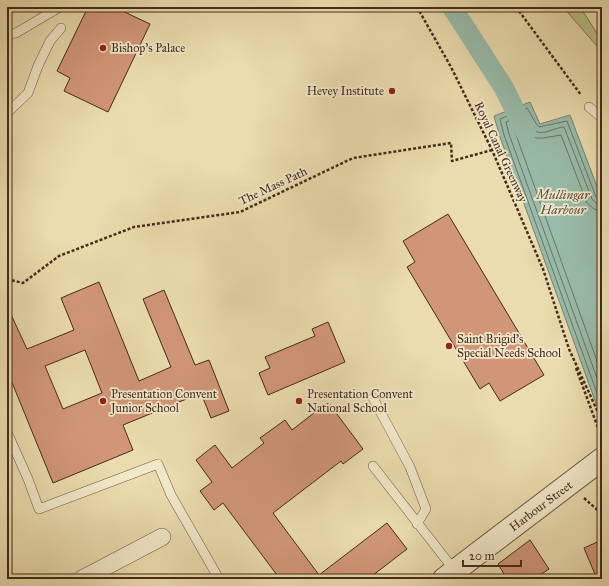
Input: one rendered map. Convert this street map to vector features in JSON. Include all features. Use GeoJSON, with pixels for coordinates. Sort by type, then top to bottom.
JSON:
{"type":"FeatureCollection","features":[{"type":"Feature","properties":{"kind":"street","name":"Harbour Street"},"geometry":{"type":"LineString","coordinates":[[450,575],[602,459]]}},
{"type":"Feature","properties":{"kind":"street"},"geometry":{"type":"LineString","coordinates":[[82,579],[162,537]]}},
{"type":"Feature","properties":{"kind":"lane"},"geometry":{"type":"LineString","coordinates":[[7,34],[16,33],[60,7]]}},
{"type":"Feature","properties":{"kind":"lane"},"geometry":{"type":"LineString","coordinates":[[7,113],[28,92],[50,41],[61,28]]}},
{"type":"Feature","properties":{"kind":"lane"},"geometry":{"type":"LineString","coordinates":[[589,107],[602,118]]}},
{"type":"Feature","properties":{"kind":"lane"},"geometry":{"type":"LineString","coordinates":[[373,398],[410,468],[426,508],[417,524]]}},
{"type":"Feature","properties":{"kind":"lane"},"geometry":{"type":"LineString","coordinates":[[7,432],[28,479],[39,509],[158,464],[171,495],[219,579]]}},
{"type":"Feature","properties":{"kind":"lane"},"geometry":{"type":"LineString","coordinates":[[373,466],[417,524],[450,575]]}},
{"type":"Feature","properties":{"kind":"path","name":"Royal Canal Greenway"},"geometry":{"type":"LineString","coordinates":[[417,7],[451,67],[492,150],[543,269],[569,349],[602,421]]}},
{"type":"Feature","properties":{"kind":"path"},"geometry":{"type":"LineString","coordinates":[[516,7],[589,107]]}},
{"type":"Feature","properties":{"kind":"path","name":"The Mass Path"},"geometry":{"type":"LineString","coordinates":[[7,279],[23,283],[59,256],[134,227],[240,212],[353,158],[451,143],[452,161],[492,150]]}},
{"type":"Feature","properties":{"kind":"path"},"geometry":{"type":"LineString","coordinates":[[569,349],[601,436]]}},
{"type":"Feature","properties":{"kind":"green space"},"geometry":{"type":"Polygon","coordinates":[[[563,7],[580,7],[602,41],[602,52],[563,7]]]}},
{"type":"Feature","properties":{"kind":"water","name":"Mullingar Harbour"},"geometry":{"type":"Polygon","coordinates":[[[530,102],[540,124],[570,115],[602,200],[602,415],[598,409],[500,137],[494,116],[530,102]]]}},
{"type":"Feature","properties":{"kind":"building","name":"Bishop's Palace"},"geometry":{"type":"Polygon","coordinates":[[[88,7],[114,7],[150,24],[108,112],[64,91],[70,78],[57,71],[88,7]]]}},
{"type":"Feature","properties":{"kind":"building"},"geometry":{"type":"Polygon","coordinates":[[[448,214],[544,375],[500,401],[489,383],[480,389],[407,267],[415,262],[403,241],[448,214]]]}},
{"type":"Feature","properties":{"kind":"building"},"geometry":{"type":"Polygon","coordinates":[[[99,282],[139,381],[171,367],[143,299],[164,290],[195,365],[209,360],[229,411],[211,418],[201,393],[123,425],[133,450],[53,483],[11,380],[7,381],[7,306],[27,349],[74,330],[61,298],[99,282]],[[85,350],[45,366],[63,409],[102,393],[85,350]]]}},
{"type":"Feature","properties":{"kind":"building"},"geometry":{"type":"Polygon","coordinates":[[[328,322],[345,362],[268,395],[259,373],[270,368],[265,357],[315,336],[312,329],[328,322]]]}},
{"type":"Feature","properties":{"kind":"building"},"geometry":{"type":"Polygon","coordinates":[[[328,402],[363,449],[343,464],[341,461],[273,513],[319,575],[387,523],[407,549],[368,579],[280,579],[223,503],[214,510],[200,491],[212,482],[196,460],[215,445],[232,468],[264,443],[260,438],[285,420],[292,430],[328,402]]]}},
{"type":"Feature","properties":{"kind":"building"},"geometry":{"type":"Polygon","coordinates":[[[530,540],[549,569],[534,579],[507,579],[498,564],[530,540]]]}},
{"type":"Feature","properties":{"kind":"building"},"geometry":{"type":"Polygon","coordinates":[[[602,540],[602,579],[597,579],[584,548],[602,540]]]}},
{"type":"Feature","properties":{"kind":"waterway"},"geometry":{"type":"LineString","coordinates":[[452,7],[504,88],[526,133]]}},
{"type":"Feature","properties":{"kind":"place","name":"Bishop's Palace"},"geometry":{"type":"Point","coordinates":[103,48]}},
{"type":"Feature","properties":{"kind":"place","name":"Hevey Institute"},"geometry":{"type":"Point","coordinates":[392,91]}},
{"type":"Feature","properties":{"kind":"place","name":"Saint Brigid's Special Needs School"},"geometry":{"type":"Point","coordinates":[449,346]}},
{"type":"Feature","properties":{"kind":"place","name":"Presentation Convent Junior School"},"geometry":{"type":"Point","coordinates":[103,401]}},
{"type":"Feature","properties":{"kind":"place","name":"Presentation Convent National School"},"geometry":{"type":"Point","coordinates":[299,401]}}]}
